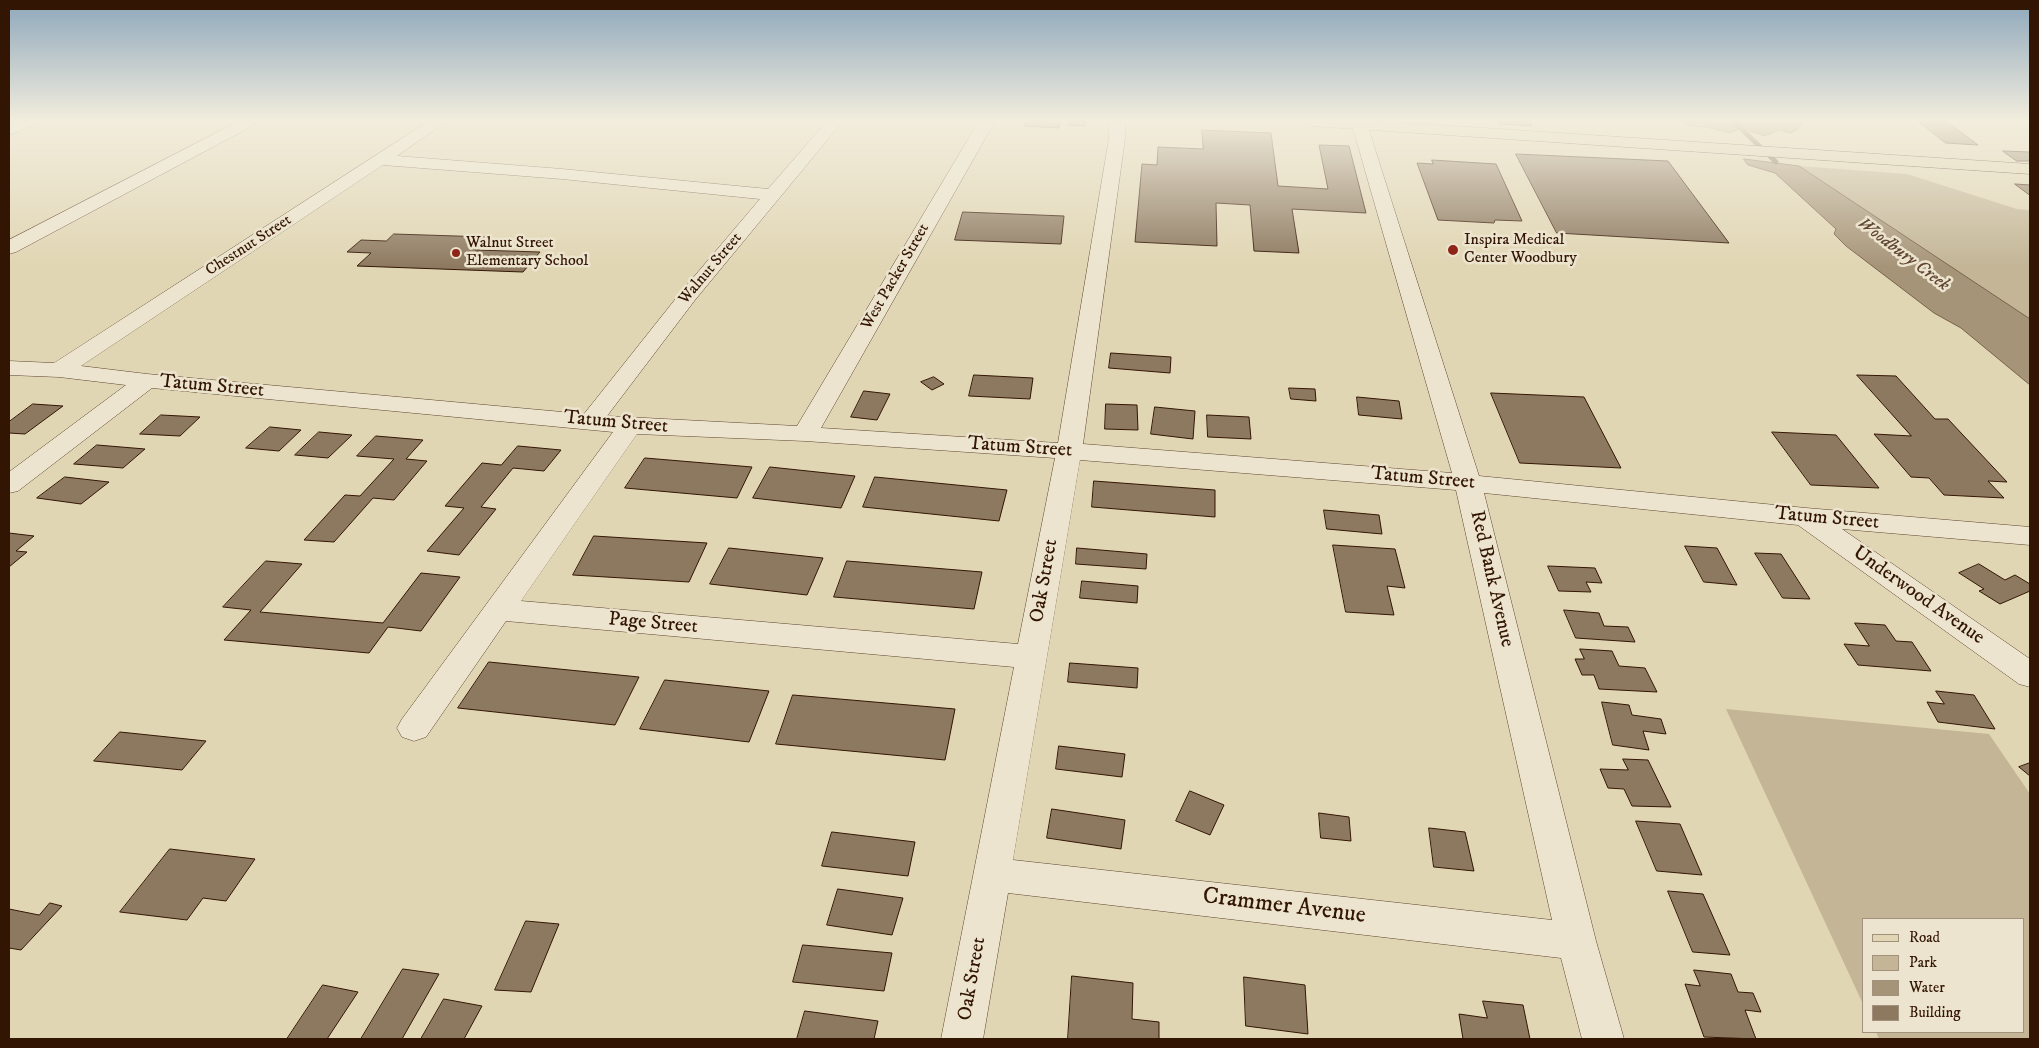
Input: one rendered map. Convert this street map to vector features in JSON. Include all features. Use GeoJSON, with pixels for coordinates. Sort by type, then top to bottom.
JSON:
{"type":"FeatureCollection","features":[{"type":"Feature","properties":{"kind":"street"},"geometry":{"type":"LineString","coordinates":[[9,248],[156,170]]}},
{"type":"Feature","properties":{"kind":"street","name":"Chestnut Street"},"geometry":{"type":"LineString","coordinates":[[59,370],[365,170]]}},
{"type":"Feature","properties":{"kind":"street"},"geometry":{"type":"LineString","coordinates":[[509,170],[774,195]]}},
{"type":"Feature","properties":{"kind":"street","name":"Walnut Street"},"geometry":{"type":"LineString","coordinates":[[592,421],[688,296],[794,170]]}},
{"type":"Feature","properties":{"kind":"street","name":"West Packer Street"},"geometry":{"type":"LineString","coordinates":[[805,434],[958,170]]}},
{"type":"Feature","properties":{"kind":"street","name":"Oak Street"},"geometry":{"type":"LineString","coordinates":[[962,1039],[1069,451],[1112,170]]}},
{"type":"Feature","properties":{"kind":"street","name":"Red Bank Avenue"},"geometry":{"type":"LineString","coordinates":[[1373,170],[1468,483],[1576,941],[1603,1039]]}},
{"type":"Feature","properties":{"kind":"street","name":"Tatum Street"},"geometry":{"type":"LineString","coordinates":[[9,368],[59,370],[147,381],[630,426],[805,434],[1069,451],[1468,483],[1806,517],[2030,536]]}},
{"type":"Feature","properties":{"kind":"street"},"geometry":{"type":"LineString","coordinates":[[9,486],[147,381]]}},
{"type":"Feature","properties":{"kind":"street"},"geometry":{"type":"LineString","coordinates":[[414,728],[630,426]]}},
{"type":"Feature","properties":{"kind":"street","name":"Underwood Avenue"},"geometry":{"type":"LineString","coordinates":[[1806,517],[2030,675]]}},
{"type":"Feature","properties":{"kind":"street","name":"Page Street"},"geometry":{"type":"LineString","coordinates":[[499,610],[1031,657]]}},
{"type":"Feature","properties":{"kind":"street","name":"Crammer Avenue"},"geometry":{"type":"LineString","coordinates":[[992,874],[1576,941]]}},
{"type":"Feature","properties":{"kind":"green space"},"geometry":{"type":"Polygon","coordinates":[[[1805,170],[1852,170],[1907,174],[2017,209],[2030,210],[2030,319],[1805,170]]]}},
{"type":"Feature","properties":{"kind":"green space"},"geometry":{"type":"Polygon","coordinates":[[[1726,709],[1989,734],[2030,794],[2030,1039],[1879,1039],[1876,1033],[2024,1033],[2024,918],[1862,918],[1862,1002],[1726,709]]]}},
{"type":"Feature","properties":{"kind":"water","name":"Woodbury Creek"},"geometry":{"type":"Polygon","coordinates":[[[1765,170],[1805,170],[2030,319],[2030,385],[1961,328],[1934,313],[1846,246],[1834,234],[1836,229],[1775,173],[1765,170]]]}},
{"type":"Feature","properties":{"kind":"building"},"geometry":{"type":"Polygon","coordinates":[[[1141,170],[1276,170],[1278,186],[1328,189],[1324,170],[1355,170],[1366,213],[1292,209],[1299,253],[1254,251],[1250,205],[1216,203],[1217,246],[1135,242],[1141,170]]]}},
{"type":"Feature","properties":{"kind":"building"},"geometry":{"type":"Polygon","coordinates":[[[1420,170],[1499,170],[1522,221],[1495,220],[1494,223],[1438,220],[1420,170]]]}},
{"type":"Feature","properties":{"kind":"building"},"geometry":{"type":"Polygon","coordinates":[[[1524,170],[1675,170],[1729,243],[1557,233],[1524,170]]]}},
{"type":"Feature","properties":{"kind":"building"},"geometry":{"type":"Polygon","coordinates":[[[2015,184],[2030,185],[2030,195],[2015,184]]]}},
{"type":"Feature","properties":{"kind":"building"},"geometry":{"type":"Polygon","coordinates":[[[963,212],[1064,216],[1061,244],[955,240],[963,212]]]}},
{"type":"Feature","properties":{"kind":"building","name":"Walnut Street Elementary School"},"geometry":{"type":"Polygon","coordinates":[[[394,234],[487,237],[475,250],[540,252],[523,272],[357,266],[371,253],[347,252],[361,240],[386,241],[394,234]]]}},
{"type":"Feature","properties":{"kind":"building"},"geometry":{"type":"Polygon","coordinates":[[[1111,353],[1171,357],[1170,373],[1109,368],[1111,353]]]}},
{"type":"Feature","properties":{"kind":"building"},"geometry":{"type":"Polygon","coordinates":[[[974,375],[1033,378],[1030,399],[969,396],[974,375]]]}},
{"type":"Feature","properties":{"kind":"building"},"geometry":{"type":"Polygon","coordinates":[[[1857,375],[1896,376],[1935,419],[1948,419],[2007,482],[1988,481],[2004,498],[1944,495],[1929,478],[1911,477],[1874,434],[1911,436],[1857,375]]]}},
{"type":"Feature","properties":{"kind":"building"},"geometry":{"type":"Polygon","coordinates":[[[934,377],[944,384],[932,390],[921,382],[934,377]]]}},
{"type":"Feature","properties":{"kind":"building"},"geometry":{"type":"Polygon","coordinates":[[[1289,388],[1315,389],[1316,401],[1291,399],[1289,388]]]}},
{"type":"Feature","properties":{"kind":"building"},"geometry":{"type":"Polygon","coordinates":[[[864,391],[890,394],[877,420],[851,417],[864,391]]]}},
{"type":"Feature","properties":{"kind":"building"},"geometry":{"type":"Polygon","coordinates":[[[1491,393],[1584,397],[1621,468],[1520,463],[1491,393]]]}},
{"type":"Feature","properties":{"kind":"building"},"geometry":{"type":"Polygon","coordinates":[[[1357,397],[1399,401],[1402,419],[1359,415],[1357,397]]]}},
{"type":"Feature","properties":{"kind":"building"},"geometry":{"type":"Polygon","coordinates":[[[33,404],[63,406],[25,434],[9,433],[9,422],[33,404]]]}},
{"type":"Feature","properties":{"kind":"building"},"geometry":{"type":"Polygon","coordinates":[[[1106,404],[1137,405],[1138,430],[1105,429],[1106,404]]]}},
{"type":"Feature","properties":{"kind":"building"},"geometry":{"type":"Polygon","coordinates":[[[1155,407],[1195,411],[1193,439],[1151,434],[1155,407]]]}},
{"type":"Feature","properties":{"kind":"building"},"geometry":{"type":"Polygon","coordinates":[[[161,415],[200,417],[180,436],[140,434],[161,415]]]}},
{"type":"Feature","properties":{"kind":"building"},"geometry":{"type":"Polygon","coordinates":[[[1207,415],[1249,417],[1251,439],[1208,437],[1207,415]]]}},
{"type":"Feature","properties":{"kind":"building"},"geometry":{"type":"Polygon","coordinates":[[[270,427],[301,430],[279,451],[246,448],[270,427]]]}},
{"type":"Feature","properties":{"kind":"building"},"geometry":{"type":"Polygon","coordinates":[[[319,432],[352,435],[328,458],[295,455],[319,432]]]}},
{"type":"Feature","properties":{"kind":"building"},"geometry":{"type":"Polygon","coordinates":[[[1772,432],[1836,435],[1879,488],[1811,485],[1772,432]]]}},
{"type":"Feature","properties":{"kind":"building"},"geometry":{"type":"Polygon","coordinates":[[[376,436],[423,440],[406,459],[427,461],[394,500],[373,498],[334,542],[304,540],[345,495],[360,496],[394,459],[357,456],[376,436]]]}},
{"type":"Feature","properties":{"kind":"building"},"geometry":{"type":"Polygon","coordinates":[[[97,445],[145,449],[123,468],[74,464],[97,445]]]}},
{"type":"Feature","properties":{"kind":"building"},"geometry":{"type":"Polygon","coordinates":[[[518,446],[561,450],[544,471],[513,468],[481,507],[496,509],[459,555],[427,551],[464,508],[445,506],[482,463],[501,465],[518,446]]]}},
{"type":"Feature","properties":{"kind":"building"},"geometry":{"type":"Polygon","coordinates":[[[645,458],[752,467],[737,498],[625,488],[645,458]]]}},
{"type":"Feature","properties":{"kind":"building"},"geometry":{"type":"Polygon","coordinates":[[[770,467],[855,476],[841,508],[753,498],[770,467]]]}},
{"type":"Feature","properties":{"kind":"building"},"geometry":{"type":"Polygon","coordinates":[[[65,477],[109,482],[81,504],[37,498],[65,477]]]}},
{"type":"Feature","properties":{"kind":"building"},"geometry":{"type":"Polygon","coordinates":[[[875,477],[1007,490],[999,521],[863,507],[875,477]]]}},
{"type":"Feature","properties":{"kind":"building"},"geometry":{"type":"Polygon","coordinates":[[[1094,481],[1215,490],[1215,517],[1092,507],[1094,481]]]}},
{"type":"Feature","properties":{"kind":"building"},"geometry":{"type":"Polygon","coordinates":[[[1324,510],[1379,515],[1382,534],[1327,529],[1324,510]]]}},
{"type":"Feature","properties":{"kind":"building"},"geometry":{"type":"Polygon","coordinates":[[[9,533],[34,536],[16,551],[27,552],[9,567],[9,533]]]}},
{"type":"Feature","properties":{"kind":"building"},"geometry":{"type":"Polygon","coordinates":[[[594,536],[707,543],[689,582],[573,575],[594,536]]]}},
{"type":"Feature","properties":{"kind":"building"},"geometry":{"type":"Polygon","coordinates":[[[1333,545],[1395,549],[1405,588],[1387,586],[1394,615],[1346,612],[1333,545]]]}},
{"type":"Feature","properties":{"kind":"building"},"geometry":{"type":"Polygon","coordinates":[[[1685,546],[1717,548],[1737,585],[1704,582],[1685,546]]]}},
{"type":"Feature","properties":{"kind":"building"},"geometry":{"type":"Polygon","coordinates":[[[729,548],[823,558],[807,595],[710,584],[729,548]]]}},
{"type":"Feature","properties":{"kind":"building"},"geometry":{"type":"Polygon","coordinates":[[[1077,548],[1147,554],[1146,569],[1076,564],[1077,548]]]}},
{"type":"Feature","properties":{"kind":"building"},"geometry":{"type":"Polygon","coordinates":[[[1755,553],[1781,554],[1810,599],[1783,598],[1755,553]]]}},
{"type":"Feature","properties":{"kind":"building"},"geometry":{"type":"Polygon","coordinates":[[[266,561],[302,564],[260,612],[383,623],[421,573],[460,577],[421,631],[388,627],[369,653],[224,640],[251,610],[223,607],[266,561]]]}},
{"type":"Feature","properties":{"kind":"building"},"geometry":{"type":"Polygon","coordinates":[[[847,561],[982,572],[974,609],[834,597],[847,561]]]}},
{"type":"Feature","properties":{"kind":"building"},"geometry":{"type":"Polygon","coordinates":[[[1979,564],[2005,580],[2015,575],[2030,584],[2030,591],[2000,604],[1979,591],[1984,589],[1959,573],[1979,564]]]}},
{"type":"Feature","properties":{"kind":"building"},"geometry":{"type":"Polygon","coordinates":[[[1548,566],[1595,568],[1602,583],[1586,582],[1591,592],[1559,591],[1548,566]]]}},
{"type":"Feature","properties":{"kind":"building"},"geometry":{"type":"Polygon","coordinates":[[[1082,581],[1138,586],[1137,603],[1080,598],[1082,581]]]}},
{"type":"Feature","properties":{"kind":"building"},"geometry":{"type":"Polygon","coordinates":[[[1564,610],[1599,613],[1604,626],[1628,627],[1635,642],[1576,638],[1564,610]]]}},
{"type":"Feature","properties":{"kind":"building"},"geometry":{"type":"Polygon","coordinates":[[[1855,623],[1885,625],[1896,641],[1912,642],[1931,671],[1858,665],[1844,644],[1869,646],[1855,623]]]}},
{"type":"Feature","properties":{"kind":"building"},"geometry":{"type":"Polygon","coordinates":[[[1580,649],[1612,651],[1619,666],[1645,668],[1657,692],[1599,689],[1594,675],[1582,675],[1575,659],[1584,659],[1580,649]]]}},
{"type":"Feature","properties":{"kind":"building"},"geometry":{"type":"Polygon","coordinates":[[[489,662],[639,677],[615,725],[458,708],[489,662]]]}},
{"type":"Feature","properties":{"kind":"building"},"geometry":{"type":"Polygon","coordinates":[[[1070,663],[1138,668],[1137,688],[1068,682],[1070,663]]]}},
{"type":"Feature","properties":{"kind":"building"},"geometry":{"type":"Polygon","coordinates":[[[665,680],[769,691],[749,742],[640,729],[665,680]]]}},
{"type":"Feature","properties":{"kind":"building"},"geometry":{"type":"Polygon","coordinates":[[[1936,691],[1974,695],[1995,729],[1938,722],[1927,702],[1944,704],[1936,691]]]}},
{"type":"Feature","properties":{"kind":"building"},"geometry":{"type":"Polygon","coordinates":[[[793,695],[955,709],[945,760],[776,744],[793,695]]]}},
{"type":"Feature","properties":{"kind":"building"},"geometry":{"type":"Polygon","coordinates":[[[1602,702],[1629,705],[1632,715],[1661,719],[1666,734],[1643,731],[1649,750],[1613,745],[1602,702]]]}},
{"type":"Feature","properties":{"kind":"building"},"geometry":{"type":"Polygon","coordinates":[[[120,732],[206,741],[182,770],[94,761],[120,732]]]}},
{"type":"Feature","properties":{"kind":"building"},"geometry":{"type":"Polygon","coordinates":[[[1059,746],[1125,754],[1122,777],[1056,769],[1059,746]]]}},
{"type":"Feature","properties":{"kind":"building"},"geometry":{"type":"Polygon","coordinates":[[[1623,759],[1648,760],[1671,807],[1632,806],[1624,789],[1608,788],[1600,769],[1628,770],[1623,759]]]}},
{"type":"Feature","properties":{"kind":"building"},"geometry":{"type":"Polygon","coordinates":[[[2030,763],[2030,776],[2019,767],[2030,763]]]}},
{"type":"Feature","properties":{"kind":"building"},"geometry":{"type":"Polygon","coordinates":[[[1190,791],[1224,805],[1210,835],[1176,821],[1190,791]]]}},
{"type":"Feature","properties":{"kind":"building"},"geometry":{"type":"Polygon","coordinates":[[[1052,809],[1125,820],[1121,849],[1047,838],[1052,809]]]}},
{"type":"Feature","properties":{"kind":"building"},"geometry":{"type":"Polygon","coordinates":[[[1319,813],[1349,817],[1351,841],[1321,838],[1319,813]]]}},
{"type":"Feature","properties":{"kind":"building"},"geometry":{"type":"Polygon","coordinates":[[[1636,821],[1680,824],[1702,875],[1657,871],[1636,821]]]}},
{"type":"Feature","properties":{"kind":"building"},"geometry":{"type":"Polygon","coordinates":[[[1429,828],[1465,832],[1474,871],[1434,867],[1429,828]]]}},
{"type":"Feature","properties":{"kind":"building"},"geometry":{"type":"Polygon","coordinates":[[[832,832],[915,842],[908,876],[822,866],[832,832]]]}},
{"type":"Feature","properties":{"kind":"building"},"geometry":{"type":"Polygon","coordinates":[[[170,849],[255,859],[226,901],[203,898],[187,920],[120,912],[170,849]]]}},
{"type":"Feature","properties":{"kind":"building"},"geometry":{"type":"Polygon","coordinates":[[[838,889],[903,898],[892,935],[827,925],[838,889]]]}},
{"type":"Feature","properties":{"kind":"building"},"geometry":{"type":"Polygon","coordinates":[[[1668,891],[1703,894],[1730,955],[1693,952],[1668,891]]]}},
{"type":"Feature","properties":{"kind":"building"},"geometry":{"type":"Polygon","coordinates":[[[50,903],[62,906],[21,950],[9,948],[9,909],[39,915],[50,903]]]}},
{"type":"Feature","properties":{"kind":"building"},"geometry":{"type":"Polygon","coordinates":[[[526,921],[559,924],[531,992],[495,990],[526,921]]]}},
{"type":"Feature","properties":{"kind":"building"},"geometry":{"type":"Polygon","coordinates":[[[803,945],[892,953],[884,991],[793,982],[803,945]]]}},
{"type":"Feature","properties":{"kind":"building"},"geometry":{"type":"Polygon","coordinates":[[[403,969],[439,974],[402,1039],[361,1039],[403,969]]]}},
{"type":"Feature","properties":{"kind":"building"},"geometry":{"type":"Polygon","coordinates":[[[1694,970],[1731,974],[1738,992],[1753,993],[1761,1012],[1745,1010],[1756,1039],[1704,1037],[1685,984],[1700,986],[1694,970]]]}},
{"type":"Feature","properties":{"kind":"building"},"geometry":{"type":"Polygon","coordinates":[[[1072,976],[1133,983],[1132,1019],[1159,1022],[1159,1039],[1068,1039],[1072,976]]]}},
{"type":"Feature","properties":{"kind":"building"},"geometry":{"type":"Polygon","coordinates":[[[1244,977],[1305,985],[1308,1034],[1246,1026],[1244,977]]]}},
{"type":"Feature","properties":{"kind":"building"},"geometry":{"type":"Polygon","coordinates":[[[323,985],[358,992],[327,1039],[287,1039],[323,985]]]}},
{"type":"Feature","properties":{"kind":"building"},"geometry":{"type":"Polygon","coordinates":[[[444,999],[482,1006],[464,1039],[421,1039],[444,999]]]}},
{"type":"Feature","properties":{"kind":"building"},"geometry":{"type":"Polygon","coordinates":[[[1483,1001],[1523,1005],[1530,1039],[1463,1039],[1459,1014],[1487,1018],[1483,1001]]]}},
{"type":"Feature","properties":{"kind":"building"},"geometry":{"type":"Polygon","coordinates":[[[805,1011],[878,1021],[874,1039],[797,1039],[805,1011]]]}},
{"type":"Feature","properties":{"kind":"place","name":"Inspira Medical Center Woodbury"},"geometry":{"type":"Point","coordinates":[1453,250]}},
{"type":"Feature","properties":{"kind":"place","name":"Walnut Street Elementary School"},"geometry":{"type":"Point","coordinates":[456,253]}}]}
